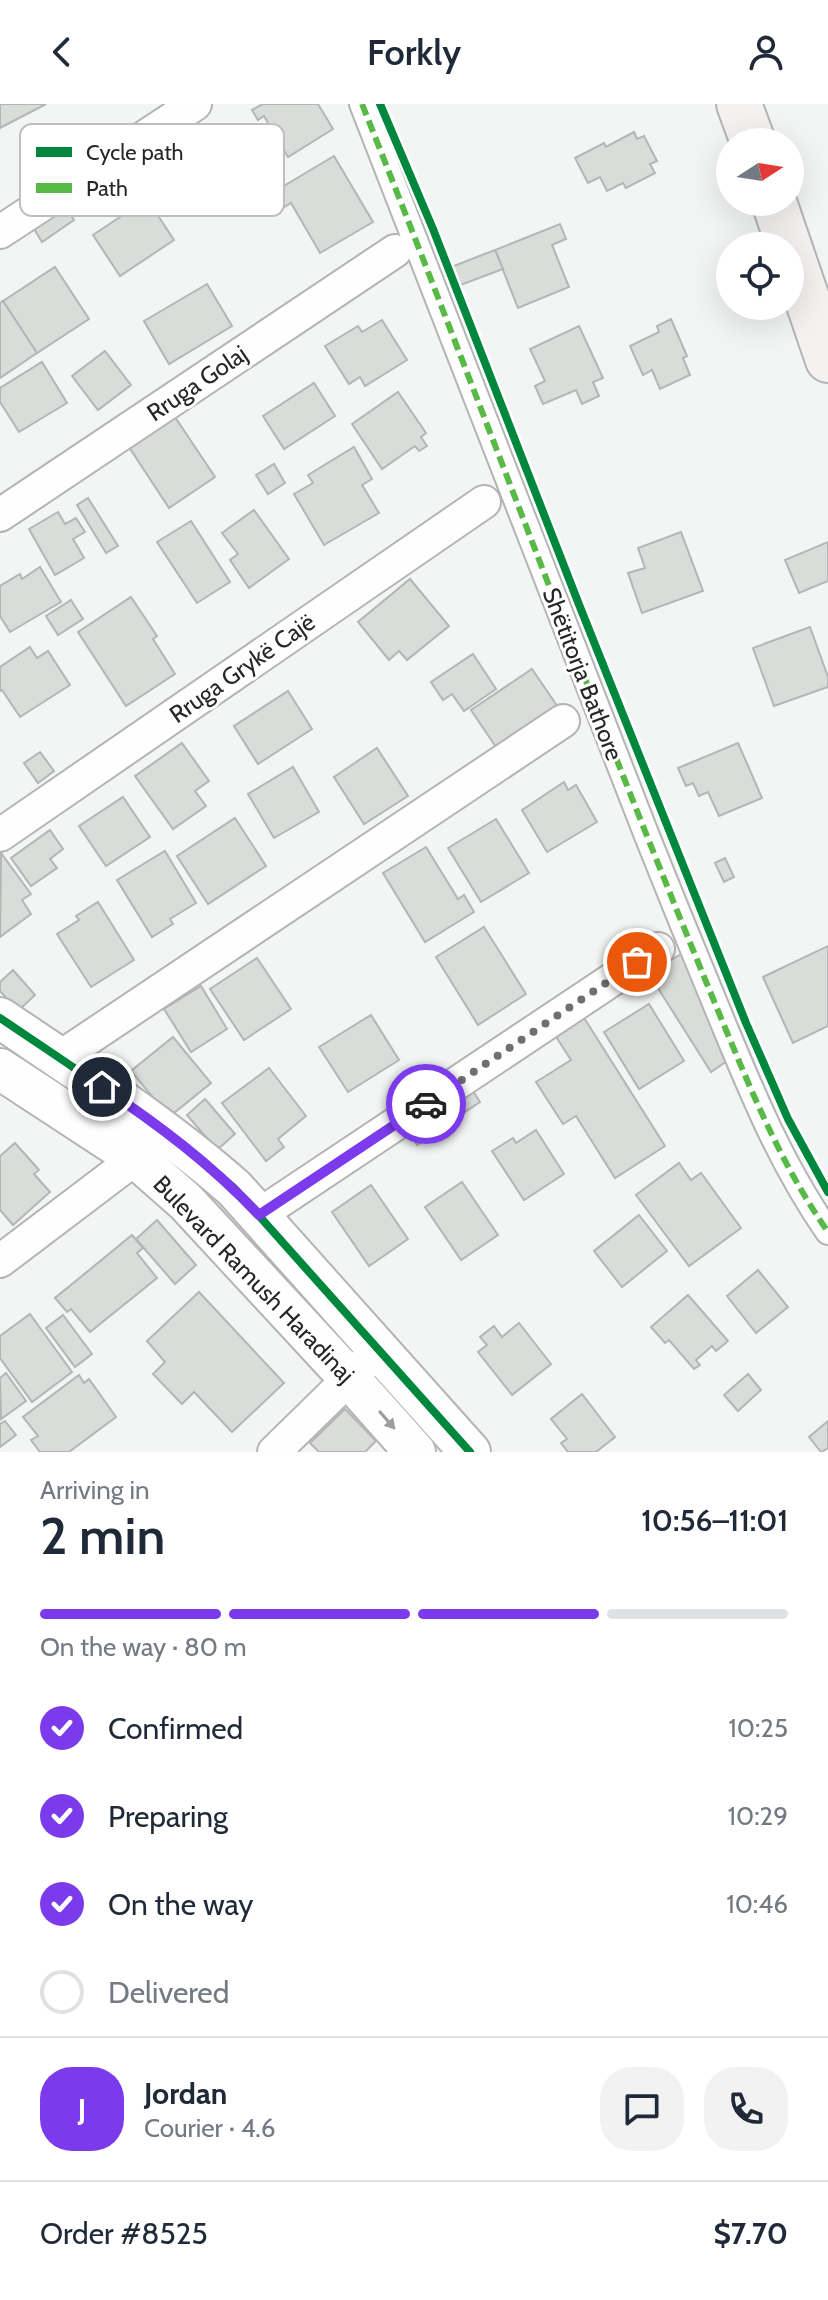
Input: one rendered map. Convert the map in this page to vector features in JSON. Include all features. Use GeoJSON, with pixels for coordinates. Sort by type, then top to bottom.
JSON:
{"type":"FeatureCollection","features":[{"type":"Feature","properties":{"kind":"main road"},"geometry":{"type":"LineString","coordinates":[[739,104],[748,128]]}},
{"type":"Feature","properties":{"kind":"main road"},"geometry":{"type":"LineString","coordinates":[[804,289],[828,360]]}},
{"type":"Feature","properties":{"kind":"street"},"geometry":{"type":"LineString","coordinates":[[165,124],[195,104]]}},
{"type":"Feature","properties":{"kind":"street","name":"Shëtitorja Bathore"},"geometry":{"type":"LineString","coordinates":[[362,104],[685,931],[767,1128],[828,1232]]}},
{"type":"Feature","properties":{"kind":"street"},"geometry":{"type":"LineString","coordinates":[[0,232],[24,216]]}},
{"type":"Feature","properties":{"kind":"street","name":"Rruga Golaj"},"geometry":{"type":"LineString","coordinates":[[0,515],[395,251]]}},
{"type":"Feature","properties":{"kind":"street","name":"Rruga Grykë Cajë"},"geometry":{"type":"LineString","coordinates":[[0,835],[484,502]]}},
{"type":"Feature","properties":{"kind":"street"},"geometry":{"type":"LineString","coordinates":[[59,1058],[563,721]]}},
{"type":"Feature","properties":{"kind":"street"},"geometry":{"type":"LineString","coordinates":[[259,1215],[658,949]]}},
{"type":"Feature","properties":{"kind":"street","name":"Bulevard Ramush Haradinaj"},"geometry":{"type":"LineString","coordinates":[[0,1018],[145,1116],[191,1150],[234,1188],[470,1452]]}},
{"type":"Feature","properties":{"kind":"street","name":"Bulevard Ramush Haradinaj"},"geometry":{"type":"LineString","coordinates":[[0,1069],[136,1158],[186,1202],[415,1452]]}},
{"type":"Feature","properties":{"kind":"street"},"geometry":{"type":"LineString","coordinates":[[0,1261],[136,1158]]}},
{"type":"Feature","properties":{"kind":"street"},"geometry":{"type":"LineString","coordinates":[[274,1452],[379,1350]]}},
{"type":"Feature","properties":{"kind":"building"},"geometry":{"type":"Polygon","coordinates":[[[0,104],[46,104],[0,128],[0,104]]]}},
{"type":"Feature","properties":{"kind":"building"},"geometry":{"type":"Polygon","coordinates":[[[263,104],[318,104],[333,129],[288,157],[284,150],[284,124],[269,124],[264,116],[258,120],[252,110],[263,104]]]}},
{"type":"Feature","properties":{"kind":"building"},"geometry":{"type":"Polygon","coordinates":[[[634,132],[637,139],[644,136],[657,161],[650,164],[655,173],[626,188],[623,183],[607,191],[600,177],[588,183],[575,158],[604,143],[606,147],[634,132]]]}},
{"type":"Feature","properties":{"kind":"building"},"geometry":{"type":"Polygon","coordinates":[[[334,156],[373,222],[320,253],[291,203],[284,207],[284,186],[334,156]]]}},
{"type":"Feature","properties":{"kind":"building"},"geometry":{"type":"Polygon","coordinates":[[[43,216],[71,216],[74,220],[42,242],[31,224],[43,216]]]}},
{"type":"Feature","properties":{"kind":"building"},"geometry":{"type":"Polygon","coordinates":[[[122,216],[158,216],[174,240],[120,276],[93,235],[122,216]]]}},
{"type":"Feature","properties":{"kind":"building"},"geometry":{"type":"Polygon","coordinates":[[[560,224],[566,239],[552,245],[569,287],[518,308],[495,250],[560,224]]]}},
{"type":"Feature","properties":{"kind":"building"},"geometry":{"type":"Polygon","coordinates":[[[495,250],[503,269],[458,286],[451,267],[495,250]]]}},
{"type":"Feature","properties":{"kind":"building"},"geometry":{"type":"Polygon","coordinates":[[[55,267],[89,319],[37,353],[3,301],[55,267]]]}},
{"type":"Feature","properties":{"kind":"building"},"geometry":{"type":"Polygon","coordinates":[[[207,284],[232,326],[169,364],[144,321],[207,284]]]}},
{"type":"Feature","properties":{"kind":"building"},"geometry":{"type":"Polygon","coordinates":[[[3,301],[37,353],[0,378],[0,303],[3,301]]]}},
{"type":"Feature","properties":{"kind":"building"},"geometry":{"type":"Polygon","coordinates":[[[671,319],[687,356],[683,358],[690,375],[660,389],[652,370],[643,375],[630,346],[659,332],[657,326],[671,319]]]}},
{"type":"Feature","properties":{"kind":"building"},"geometry":{"type":"Polygon","coordinates":[[[382,320],[407,360],[365,386],[360,377],[349,384],[325,346],[358,326],[362,332],[382,320]]]}},
{"type":"Feature","properties":{"kind":"building"},"geometry":{"type":"Polygon","coordinates":[[[579,326],[603,378],[593,382],[599,396],[582,404],[576,390],[543,404],[535,386],[545,381],[530,349],[579,326]]]}},
{"type":"Feature","properties":{"kind":"building"},"geometry":{"type":"Polygon","coordinates":[[[105,351],[131,385],[98,410],[72,376],[105,351]]]}},
{"type":"Feature","properties":{"kind":"building"},"geometry":{"type":"Polygon","coordinates":[[[42,362],[67,403],[19,432],[0,402],[0,388],[42,362]]]}},
{"type":"Feature","properties":{"kind":"building"},"geometry":{"type":"Polygon","coordinates":[[[314,383],[335,416],[284,449],[263,416],[314,383]]]}},
{"type":"Feature","properties":{"kind":"building"},"geometry":{"type":"Polygon","coordinates":[[[398,392],[426,433],[421,437],[427,446],[419,451],[415,446],[382,469],[352,424],[398,392]]]}},
{"type":"Feature","properties":{"kind":"building"},"geometry":{"type":"Polygon","coordinates":[[[175,417],[215,477],[169,508],[129,447],[175,417]]]}},
{"type":"Feature","properties":{"kind":"building"},"geometry":{"type":"Polygon","coordinates":[[[354,447],[372,479],[362,485],[379,513],[324,545],[294,494],[313,483],[308,475],[354,447]]]}},
{"type":"Feature","properties":{"kind":"building"},"geometry":{"type":"Polygon","coordinates":[[[274,464],[285,483],[268,494],[256,475],[274,464]]]}},
{"type":"Feature","properties":{"kind":"building"},"geometry":{"type":"Polygon","coordinates":[[[88,498],[118,546],[106,553],[77,505],[88,498]]]}},
{"type":"Feature","properties":{"kind":"building"},"geometry":{"type":"Polygon","coordinates":[[[254,510],[289,559],[249,588],[230,560],[238,554],[222,533],[254,510]]]}},
{"type":"Feature","properties":{"kind":"building"},"geometry":{"type":"Polygon","coordinates":[[[58,512],[65,524],[76,518],[85,532],[73,539],[84,558],[55,575],[29,529],[58,512]]]}},
{"type":"Feature","properties":{"kind":"building"},"geometry":{"type":"Polygon","coordinates":[[[191,521],[230,582],[197,603],[157,542],[191,521]]]}},
{"type":"Feature","properties":{"kind":"building"},"geometry":{"type":"Polygon","coordinates":[[[681,532],[703,591],[642,613],[628,573],[645,568],[638,548],[681,532]]]}},
{"type":"Feature","properties":{"kind":"building"},"geometry":{"type":"Polygon","coordinates":[[[828,542],[828,581],[799,593],[785,560],[828,542]]]}},
{"type":"Feature","properties":{"kind":"building"},"geometry":{"type":"Polygon","coordinates":[[[40,567],[61,602],[10,632],[0,616],[0,586],[20,574],[22,579],[40,567]]]}},
{"type":"Feature","properties":{"kind":"building"},"geometry":{"type":"Polygon","coordinates":[[[410,579],[449,626],[407,660],[399,651],[389,660],[358,622],[410,579]]]}},
{"type":"Feature","properties":{"kind":"building"},"geometry":{"type":"Polygon","coordinates":[[[131,597],[157,636],[153,639],[175,674],[126,706],[78,632],[131,597]]]}},
{"type":"Feature","properties":{"kind":"building"},"geometry":{"type":"Polygon","coordinates":[[[71,600],[83,619],[58,635],[46,616],[71,600]]]}},
{"type":"Feature","properties":{"kind":"building"},"geometry":{"type":"Polygon","coordinates":[[[810,627],[828,677],[828,687],[774,706],[753,648],[810,627]]]}},
{"type":"Feature","properties":{"kind":"building"},"geometry":{"type":"Polygon","coordinates":[[[30,647],[37,658],[48,651],[70,685],[20,717],[0,691],[0,667],[30,647]]]}},
{"type":"Feature","properties":{"kind":"building"},"geometry":{"type":"Polygon","coordinates":[[[473,654],[496,689],[464,711],[452,694],[443,700],[431,682],[473,654]]]}},
{"type":"Feature","properties":{"kind":"building"},"geometry":{"type":"Polygon","coordinates":[[[532,669],[562,713],[500,753],[471,710],[532,669]]]}},
{"type":"Feature","properties":{"kind":"building"},"geometry":{"type":"Polygon","coordinates":[[[288,691],[312,729],[258,764],[234,726],[288,691]]]}},
{"type":"Feature","properties":{"kind":"building"},"geometry":{"type":"Polygon","coordinates":[[[182,743],[209,781],[195,791],[206,806],[173,829],[135,776],[182,743]]]}},
{"type":"Feature","properties":{"kind":"building"},"geometry":{"type":"Polygon","coordinates":[[[738,743],[762,798],[719,816],[708,792],[699,796],[693,783],[686,786],[678,768],[738,743]]]}},
{"type":"Feature","properties":{"kind":"building"},"geometry":{"type":"Polygon","coordinates":[[[377,748],[408,796],[364,824],[334,777],[377,748]]]}},
{"type":"Feature","properties":{"kind":"building"},"geometry":{"type":"Polygon","coordinates":[[[40,752],[54,771],[38,783],[24,763],[40,752]]]}},
{"type":"Feature","properties":{"kind":"building"},"geometry":{"type":"Polygon","coordinates":[[[293,767],[319,812],[274,838],[248,794],[293,767]]]}},
{"type":"Feature","properties":{"kind":"building"},"geometry":{"type":"Polygon","coordinates":[[[564,782],[568,790],[576,785],[597,822],[547,852],[522,810],[564,782]]]}},
{"type":"Feature","properties":{"kind":"building"},"geometry":{"type":"Polygon","coordinates":[[[123,797],[150,837],[106,866],[79,826],[123,797]]]}},
{"type":"Feature","properties":{"kind":"building"},"geometry":{"type":"Polygon","coordinates":[[[235,818],[266,866],[208,904],[177,856],[235,818]]]}},
{"type":"Feature","properties":{"kind":"building"},"geometry":{"type":"Polygon","coordinates":[[[496,819],[529,873],[481,902],[448,848],[496,819]]]}},
{"type":"Feature","properties":{"kind":"building"},"geometry":{"type":"Polygon","coordinates":[[[50,830],[63,849],[50,859],[57,868],[31,886],[11,858],[50,830]]]}},
{"type":"Feature","properties":{"kind":"building"},"geometry":{"type":"Polygon","coordinates":[[[426,847],[458,899],[464,895],[474,912],[425,942],[383,873],[426,847]]]}},
{"type":"Feature","properties":{"kind":"building"},"geometry":{"type":"Polygon","coordinates":[[[165,851],[196,903],[170,919],[173,924],[152,937],[117,880],[165,851]]]}},
{"type":"Feature","properties":{"kind":"building"},"geometry":{"type":"Polygon","coordinates":[[[1,853],[31,894],[22,900],[31,914],[0,937],[1,853]]]}},
{"type":"Feature","properties":{"kind":"building"},"geometry":{"type":"Polygon","coordinates":[[[725,858],[734,877],[724,882],[715,863],[725,858]]]}},
{"type":"Feature","properties":{"kind":"building"},"geometry":{"type":"Polygon","coordinates":[[[98,902],[134,960],[91,987],[57,934],[79,920],[76,916],[98,902]]]}},
{"type":"Feature","properties":{"kind":"building"},"geometry":{"type":"Polygon","coordinates":[[[484,927],[526,994],[478,1025],[436,957],[484,927]]]}},
{"type":"Feature","properties":{"kind":"building"},"geometry":{"type":"Polygon","coordinates":[[[828,946],[828,1026],[793,1043],[763,977],[828,946]]]}},
{"type":"Feature","properties":{"kind":"building"},"geometry":{"type":"Polygon","coordinates":[[[681,954],[730,1059],[711,1072],[649,974],[681,954]]]}},
{"type":"Feature","properties":{"kind":"building"},"geometry":{"type":"Polygon","coordinates":[[[257,958],[291,1009],[244,1040],[210,989],[257,958]]]}},
{"type":"Feature","properties":{"kind":"building"},"geometry":{"type":"Polygon","coordinates":[[[13,970],[35,995],[18,1011],[0,991],[0,982],[13,970]]]}},
{"type":"Feature","properties":{"kind":"building"},"geometry":{"type":"Polygon","coordinates":[[[201,986],[227,1029],[191,1052],[164,1009],[201,986]]]}},
{"type":"Feature","properties":{"kind":"building"},"geometry":{"type":"Polygon","coordinates":[[[649,1004],[684,1061],[639,1089],[604,1032],[649,1004]]]}},
{"type":"Feature","properties":{"kind":"building"},"geometry":{"type":"Polygon","coordinates":[[[581,1013],[665,1146],[615,1178],[576,1116],[563,1124],[536,1082],[571,1060],[553,1032],[581,1013]]]}},
{"type":"Feature","properties":{"kind":"building"},"geometry":{"type":"Polygon","coordinates":[[[371,1015],[399,1060],[348,1092],[319,1047],[371,1015]]]}},
{"type":"Feature","properties":{"kind":"building"},"geometry":{"type":"Polygon","coordinates":[[[173,1037],[211,1083],[169,1117],[131,1071],[173,1037]]]}},
{"type":"Feature","properties":{"kind":"building"},"geometry":{"type":"Polygon","coordinates":[[[269,1068],[306,1116],[278,1139],[284,1147],[266,1161],[222,1103],[269,1068]]]}},
{"type":"Feature","properties":{"kind":"building"},"geometry":{"type":"Polygon","coordinates":[[[470,1086],[480,1102],[453,1120],[443,1104],[470,1086]]]}},
{"type":"Feature","properties":{"kind":"building"},"geometry":{"type":"Polygon","coordinates":[[[205,1099],[235,1134],[217,1150],[187,1115],[205,1099]]]}},
{"type":"Feature","properties":{"kind":"building"},"geometry":{"type":"Polygon","coordinates":[[[438,1107],[450,1125],[417,1145],[406,1127],[438,1107]]]}},
{"type":"Feature","properties":{"kind":"building"},"geometry":{"type":"Polygon","coordinates":[[[536,1130],[564,1174],[524,1200],[492,1151],[513,1138],[516,1143],[536,1130]]]}},
{"type":"Feature","properties":{"kind":"building"},"geometry":{"type":"Polygon","coordinates":[[[15,1143],[39,1170],[34,1174],[50,1192],[13,1225],[0,1210],[0,1156],[15,1143]]]}},
{"type":"Feature","properties":{"kind":"building"},"geometry":{"type":"Polygon","coordinates":[[[679,1163],[691,1180],[701,1173],[741,1228],[689,1266],[636,1195],[679,1163]]]}},
{"type":"Feature","properties":{"kind":"building"},"geometry":{"type":"Polygon","coordinates":[[[462,1182],[498,1235],[461,1260],[425,1207],[462,1182]]]}},
{"type":"Feature","properties":{"kind":"building"},"geometry":{"type":"Polygon","coordinates":[[[371,1185],[408,1239],[369,1266],[332,1212],[371,1185]]]}},
{"type":"Feature","properties":{"kind":"building"},"geometry":{"type":"Polygon","coordinates":[[[639,1215],[667,1251],[622,1287],[594,1251],[639,1215]]]}},
{"type":"Feature","properties":{"kind":"building"},"geometry":{"type":"Polygon","coordinates":[[[157,1220],[196,1265],[175,1284],[136,1239],[157,1220]]]}},
{"type":"Feature","properties":{"kind":"building"},"geometry":{"type":"Polygon","coordinates":[[[132,1235],[143,1248],[137,1253],[157,1278],[90,1332],[71,1309],[67,1312],[55,1298],[132,1235]]]}},
{"type":"Feature","properties":{"kind":"building"},"geometry":{"type":"Polygon","coordinates":[[[758,1270],[788,1307],[756,1333],[727,1296],[758,1270]]]}},
{"type":"Feature","properties":{"kind":"building"},"geometry":{"type":"Polygon","coordinates":[[[199,1292],[284,1383],[232,1432],[194,1392],[182,1404],[153,1374],[165,1362],[147,1341],[199,1292]]]}},
{"type":"Feature","properties":{"kind":"building"},"geometry":{"type":"Polygon","coordinates":[[[688,1295],[728,1341],[716,1351],[712,1346],[696,1360],[700,1365],[694,1369],[669,1340],[665,1343],[651,1327],[688,1295]]]}},
{"type":"Feature","properties":{"kind":"building"},"geometry":{"type":"Polygon","coordinates":[[[30,1314],[72,1372],[32,1402],[0,1358],[0,1336],[30,1314]]]}},
{"type":"Feature","properties":{"kind":"building"},"geometry":{"type":"Polygon","coordinates":[[[63,1315],[92,1354],[75,1367],[46,1328],[63,1315]]]}},
{"type":"Feature","properties":{"kind":"building"},"geometry":{"type":"Polygon","coordinates":[[[519,1323],[551,1364],[512,1395],[478,1352],[487,1345],[480,1337],[494,1326],[502,1337],[519,1323]]]}},
{"type":"Feature","properties":{"kind":"building"},"geometry":{"type":"Polygon","coordinates":[[[6,1373],[26,1401],[1,1419],[0,1378],[6,1373]]]}},
{"type":"Feature","properties":{"kind":"building"},"geometry":{"type":"Polygon","coordinates":[[[748,1374],[761,1390],[738,1411],[724,1395],[748,1374]]]}},
{"type":"Feature","properties":{"kind":"building"},"geometry":{"type":"Polygon","coordinates":[[[79,1375],[84,1383],[89,1379],[116,1417],[69,1452],[40,1452],[31,1440],[38,1436],[23,1417],[79,1375]]]}},
{"type":"Feature","properties":{"kind":"building"},"geometry":{"type":"Polygon","coordinates":[[[582,1394],[615,1437],[596,1452],[568,1452],[561,1443],[567,1439],[551,1419],[582,1394]]]}},
{"type":"Feature","properties":{"kind":"building"},"geometry":{"type":"Polygon","coordinates":[[[345,1409],[376,1441],[365,1452],[319,1452],[310,1443],[345,1409]]]}},
{"type":"Feature","properties":{"kind":"building"},"geometry":{"type":"Polygon","coordinates":[[[5,1421],[16,1435],[0,1447],[0,1424],[5,1421]]]}},
{"type":"Feature","properties":{"kind":"building"},"geometry":{"type":"Polygon","coordinates":[[[828,1421],[828,1448],[821,1452],[809,1437],[828,1421]]]}},
{"type":"Feature","properties":{"kind":"marked path"},"geometry":{"type":"LineString","coordinates":[[362,104],[716,1006],[771,1134],[828,1232]]}},
{"type":"Feature","properties":{"kind":"cycle path"},"geometry":{"type":"LineString","coordinates":[[380,104],[433,229],[746,1023],[788,1119],[828,1192]]}},
{"type":"Feature","properties":{"kind":"cycle path"},"geometry":{"type":"LineString","coordinates":[[0,1018],[149,1120],[234,1188],[470,1452]]}},
{"type":"Feature","properties":{"kind":"way so far"},"geometry":{"type":"LineString","coordinates":[[426,1104],[637,962]]}},
{"type":"Feature","properties":{"kind":"route"},"geometry":{"type":"LineString","coordinates":[[102,1087],[191,1150],[259,1215],[426,1104]]}}]}
